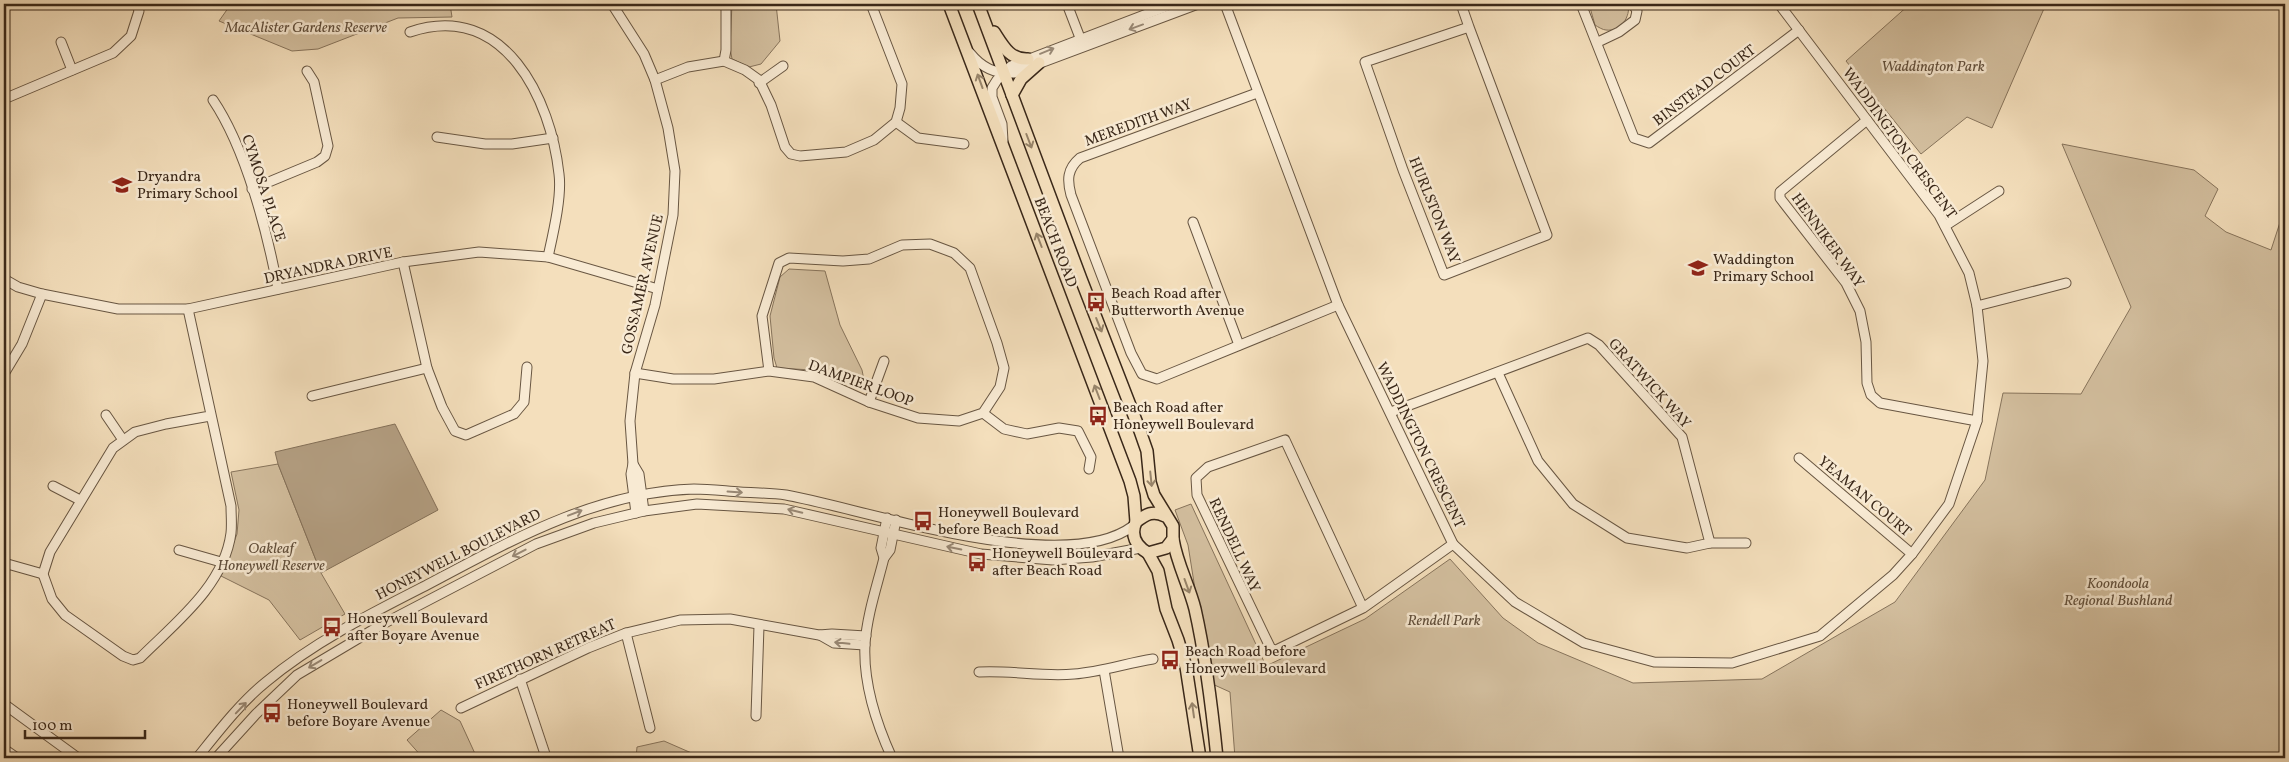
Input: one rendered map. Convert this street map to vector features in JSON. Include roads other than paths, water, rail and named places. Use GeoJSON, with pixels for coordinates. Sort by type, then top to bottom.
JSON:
{"type":"FeatureCollection","features":[{"type":"Feature","properties":{"kind":"main road","name":"BEACH ROAD"},"geometry":{"type":"LineString","coordinates":[[949,4],[1130,481],[1134,496],[1134,524]]}},
{"type":"Feature","properties":{"kind":"main road","name":"BEACH ROAD"},"geometry":{"type":"LineString","coordinates":[[978,4],[1148,451],[1150,482],[1154,495],[1165,516]]}},
{"type":"Feature","properties":{"kind":"main road"},"geometry":{"type":"LineString","coordinates":[[983,16],[1002,46],[1014,57],[1034,61],[1012,95]]}},
{"type":"Feature","properties":{"kind":"main road"},"geometry":{"type":"LineString","coordinates":[[1200,758],[1186,666],[1166,609],[1158,571],[1145,550],[1133,536],[1134,524],[1151,513],[1157,512],[1165,516],[1173,526],[1175,550],[1192,600],[1198,625],[1209,684],[1217,758]]}},
{"type":"Feature","properties":{"kind":"main road"},"geometry":{"type":"LineString","coordinates":[[1145,550],[1166,548],[1173,539]]}},
{"type":"Feature","properties":{"kind":"street"},"geometry":{"type":"LineString","coordinates":[[4,99],[113,53],[131,36],[139,11],[137,4]]}},
{"type":"Feature","properties":{"kind":"street","name":"GOSSAMER AVENUE"},"geometry":{"type":"LineString","coordinates":[[612,4],[644,54],[655,80],[668,128],[675,171],[674,215],[658,289],[635,373],[630,421],[633,464],[631,474],[638,496],[640,512]]}},
{"type":"Feature","properties":{"kind":"street"},"geometry":{"type":"LineString","coordinates":[[724,61],[726,4]]}},
{"type":"Feature","properties":{"kind":"street"},"geometry":{"type":"LineString","coordinates":[[655,80],[688,67],[724,61],[745,70],[759,80],[759,84],[771,105],[785,147],[791,154],[800,156],[846,152],[874,140],[896,122],[900,108],[902,84],[871,4]]}},
{"type":"Feature","properties":{"kind":"street"},"geometry":{"type":"LineString","coordinates":[[1067,4],[1081,42]]}},
{"type":"Feature","properties":{"kind":"street"},"geometry":{"type":"LineString","coordinates":[[1003,143],[1002,124],[992,97],[992,88],[996,80],[1011,66],[1034,61],[1173,4]]}},
{"type":"Feature","properties":{"kind":"street"},"geometry":{"type":"LineString","coordinates":[[1081,42],[1198,4]]}},
{"type":"Feature","properties":{"kind":"street","name":"WADDINGTON CRESCENT"},"geometry":{"type":"LineString","coordinates":[[1225,4],[1338,305],[1453,544],[1514,602],[1584,643],[1654,662],[1732,663],[1820,636],[1893,575],[1912,554],[1949,504],[1977,421],[1983,361],[1977,306],[1969,273],[1939,215],[1779,4]]}},
{"type":"Feature","properties":{"kind":"street","name":"HURLSTON WAY"},"geometry":{"type":"LineString","coordinates":[[1461,4],[1546,235],[1444,275],[1403,170],[1365,62],[1469,26]]}},
{"type":"Feature","properties":{"kind":"street","name":"BINSTEAD COURT"},"geometry":{"type":"LineString","coordinates":[[1581,4],[1598,42],[1634,138],[1648,143],[1799,30]]}},
{"type":"Feature","properties":{"kind":"street"},"geometry":{"type":"LineString","coordinates":[[1598,42],[1619,32],[1635,20],[1637,11],[1633,4]]}},
{"type":"Feature","properties":{"kind":"street"},"geometry":{"type":"LineString","coordinates":[[410,32],[421,27],[459,24],[486,30],[507,46],[531,80],[553,138],[560,176],[555,223],[548,257]]}},
{"type":"Feature","properties":{"kind":"street"},"geometry":{"type":"LineString","coordinates":[[61,42],[72,70]]}},
{"type":"Feature","properties":{"kind":"street"},"geometry":{"type":"LineString","coordinates":[[968,51],[976,61],[988,69],[1004,74]]}},
{"type":"Feature","properties":{"kind":"street"},"geometry":{"type":"LineString","coordinates":[[759,84],[783,66]]}},
{"type":"Feature","properties":{"kind":"street"},"geometry":{"type":"LineString","coordinates":[[252,189],[317,162],[325,156],[328,146],[314,82],[307,71]]}},
{"type":"Feature","properties":{"kind":"street","name":"MEREDITH WAY"},"geometry":{"type":"LineString","coordinates":[[1257,93],[1080,158],[1070,168],[1068,175],[1071,195],[1131,353],[1142,374],[1157,379],[1338,305]]}},
{"type":"Feature","properties":{"kind":"street","name":"CYMOSA PLACE"},"geometry":{"type":"LineString","coordinates":[[213,100],[226,120],[252,189],[270,248],[278,289]]}},
{"type":"Feature","properties":{"kind":"street","name":"HENNIKER WAY"},"geometry":{"type":"LineString","coordinates":[[1867,120],[1780,192],[1780,198],[1846,283],[1860,311],[1866,342],[1868,383],[1871,395],[1880,403],[1977,421]]}},
{"type":"Feature","properties":{"kind":"street"},"geometry":{"type":"LineString","coordinates":[[896,122],[918,138],[964,144]]}},
{"type":"Feature","properties":{"kind":"street"},"geometry":{"type":"LineString","coordinates":[[437,137],[485,144],[512,144],[553,138]]}},
{"type":"Feature","properties":{"kind":"street"},"geometry":{"type":"LineString","coordinates":[[1945,226],[1999,191]]}},
{"type":"Feature","properties":{"kind":"street"},"geometry":{"type":"LineString","coordinates":[[1193,222],[1239,345]]}},
{"type":"Feature","properties":{"kind":"street"},"geometry":{"type":"LineString","coordinates":[[769,371],[762,316],[779,263],[789,258],[843,261],[869,259],[902,245],[930,244],[954,253],[970,268],[997,343],[1004,368],[1000,387],[983,413],[1004,429],[1027,434],[1060,428],[1078,431],[1090,457],[1089,469]]}},
{"type":"Feature","properties":{"kind":"street","name":"DRYANDRA DRIVE"},"geometry":{"type":"LineString","coordinates":[[4,279],[18,288],[118,310],[188,309],[403,262],[478,252],[548,257],[658,289]]}},
{"type":"Feature","properties":{"kind":"street"},"geometry":{"type":"LineString","coordinates":[[403,262],[427,368],[455,431],[466,435],[514,414],[524,402],[527,367]]}},
{"type":"Feature","properties":{"kind":"street"},"geometry":{"type":"LineString","coordinates":[[1977,306],[2066,283]]}},
{"type":"Feature","properties":{"kind":"street"},"geometry":{"type":"LineString","coordinates":[[4,374],[22,344],[42,294]]}},
{"type":"Feature","properties":{"kind":"street"},"geometry":{"type":"LineString","coordinates":[[188,309],[231,506],[230,535],[221,562],[204,594],[140,658],[133,660],[123,656],[65,615],[52,599],[43,574],[50,552],[80,500],[114,448],[135,432],[210,416]]}},
{"type":"Feature","properties":{"kind":"street","name":"GRATWICK WAY"},"geometry":{"type":"LineString","coordinates":[[1390,412],[1588,338],[1599,345],[1682,437],[1710,543]]}},
{"type":"Feature","properties":{"kind":"street"},"geometry":{"type":"LineString","coordinates":[[869,402],[884,361]]}},
{"type":"Feature","properties":{"kind":"street"},"geometry":{"type":"LineString","coordinates":[[312,396],[427,368]]}},
{"type":"Feature","properties":{"kind":"street","name":"DAMPIER LOOP"},"geometry":{"type":"LineString","coordinates":[[635,373],[673,379],[714,379],[769,371],[814,378],[869,402],[918,418],[959,421],[983,413]]}},
{"type":"Feature","properties":{"kind":"street"},"geometry":{"type":"LineString","coordinates":[[1498,373],[1538,461],[1573,504],[1627,538],[1687,548],[1710,543],[1746,543]]}},
{"type":"Feature","properties":{"kind":"street"},"geometry":{"type":"LineString","coordinates":[[106,415],[123,440]]}},
{"type":"Feature","properties":{"kind":"street","name":"RENDELL WAY"},"geometry":{"type":"LineString","coordinates":[[1363,608],[1285,440],[1208,467],[1196,478],[1197,495],[1271,649],[1276,650],[1363,608],[1453,544]]}},
{"type":"Feature","properties":{"kind":"street","name":"YEAMAN COURT"},"geometry":{"type":"LineString","coordinates":[[1799,458],[1912,554]]}},
{"type":"Feature","properties":{"kind":"street"},"geometry":{"type":"LineString","coordinates":[[53,486],[80,500]]}},
{"type":"Feature","properties":{"kind":"street","name":"HONEYWELL BOULEVARD"},"geometry":{"type":"LineString","coordinates":[[197,758],[220,730],[265,683],[325,639],[531,530],[588,508],[638,496],[694,489],[784,495],[984,540],[1055,547],[1083,543],[1122,533],[1134,524]]}},
{"type":"Feature","properties":{"kind":"street","name":"HONEYWELL BOULEVARD"},"geometry":{"type":"LineString","coordinates":[[216,758],[232,739],[298,675],[332,654],[423,602],[536,544],[594,523],[640,512],[697,504],[784,508],[888,534],[981,554],[1053,560],[1145,550]]}},
{"type":"Feature","properties":{"kind":"street"},"geometry":{"type":"LineString","coordinates":[[891,519],[888,534],[890,550],[884,558],[866,640],[866,670],[874,710],[892,758]]}},
{"type":"Feature","properties":{"kind":"street"},"geometry":{"type":"LineString","coordinates":[[1021,543],[1046,553],[1065,553],[1068,559]]}},
{"type":"Feature","properties":{"kind":"street"},"geometry":{"type":"LineString","coordinates":[[179,550],[221,562]]}},
{"type":"Feature","properties":{"kind":"street"},"geometry":{"type":"LineString","coordinates":[[4,563],[43,574]]}},
{"type":"Feature","properties":{"kind":"street"},"geometry":{"type":"LineString","coordinates":[[418,589],[423,602]]}},
{"type":"Feature","properties":{"kind":"street","name":"FIRETHORN RETREAT"},"geometry":{"type":"LineString","coordinates":[[461,708],[520,679],[626,633],[680,620],[730,620],[819,635],[832,634],[866,640]]}},
{"type":"Feature","properties":{"kind":"street"},"geometry":{"type":"LineString","coordinates":[[756,716],[759,626]]}},
{"type":"Feature","properties":{"kind":"street"},"geometry":{"type":"LineString","coordinates":[[626,633],[650,728]]}},
{"type":"Feature","properties":{"kind":"street"},"geometry":{"type":"LineString","coordinates":[[325,639],[332,654]]}},
{"type":"Feature","properties":{"kind":"street"},"geometry":{"type":"LineString","coordinates":[[979,672],[1002,670],[1052,675],[1104,670],[1153,659]]}},
{"type":"Feature","properties":{"kind":"street"},"geometry":{"type":"LineString","coordinates":[[1104,670],[1118,758]]}},
{"type":"Feature","properties":{"kind":"street"},"geometry":{"type":"LineString","coordinates":[[520,679],[546,757]]}},
{"type":"Feature","properties":{"kind":"street"},"geometry":{"type":"LineString","coordinates":[[4,704],[78,758]]}},
{"type":"Feature","properties":{"kind":"street"},"geometry":{"type":"LineString","coordinates":[[220,730],[232,739]]}},
{"type":"Feature","properties":{"kind":"street"},"geometry":{"type":"LineString","coordinates":[[4,749],[17,758]]}},
{"type":"Feature","properties":{"kind":"place","name":"Dryandra Primary School"},"geometry":{"type":"Point","coordinates":[122,185]}},
{"type":"Feature","properties":{"kind":"place","name":"Waddington Primary School"},"geometry":{"type":"Point","coordinates":[1698,268]}},
{"type":"Feature","properties":{"kind":"place","name":"Beach Road after Butterworth Avenue"},"geometry":{"type":"Point","coordinates":[1096,302]}},
{"type":"Feature","properties":{"kind":"place","name":"Beach Road after Honeywell Boulevard"},"geometry":{"type":"Point","coordinates":[1098,416]}},
{"type":"Feature","properties":{"kind":"place","name":"Honeywell Boulevard before Beach Road"},"geometry":{"type":"Point","coordinates":[923,521]}},
{"type":"Feature","properties":{"kind":"place","name":"Honeywell Boulevard after Beach Road"},"geometry":{"type":"Point","coordinates":[977,562]}},
{"type":"Feature","properties":{"kind":"place","name":"Honeywell Boulevard after Boyare Avenue"},"geometry":{"type":"Point","coordinates":[332,627]}},
{"type":"Feature","properties":{"kind":"place","name":"Beach Road before Honeywell Boulevard"},"geometry":{"type":"Point","coordinates":[1170,660]}},
{"type":"Feature","properties":{"kind":"place","name":"Honeywell Boulevard before Boyare Avenue"},"geometry":{"type":"Point","coordinates":[272,713]}},
{"type":"Feature","properties":{"kind":"park label","name":"MacAlister Gardens Reserve"},"geometry":{"type":"Point","coordinates":[306,27]}},
{"type":"Feature","properties":{"kind":"park label","name":"Waddington Park"},"geometry":{"type":"Point","coordinates":[1933,66]}},
{"type":"Feature","properties":{"kind":"park label","name":"Oakleaf Honeywell Reserve"},"geometry":{"type":"Point","coordinates":[271,556]}},
{"type":"Feature","properties":{"kind":"park label","name":"Koondoola Regional Bushland"},"geometry":{"type":"Point","coordinates":[2118,592]}},
{"type":"Feature","properties":{"kind":"park label","name":"Rendell Park"},"geometry":{"type":"Point","coordinates":[1444,620]}}]}
